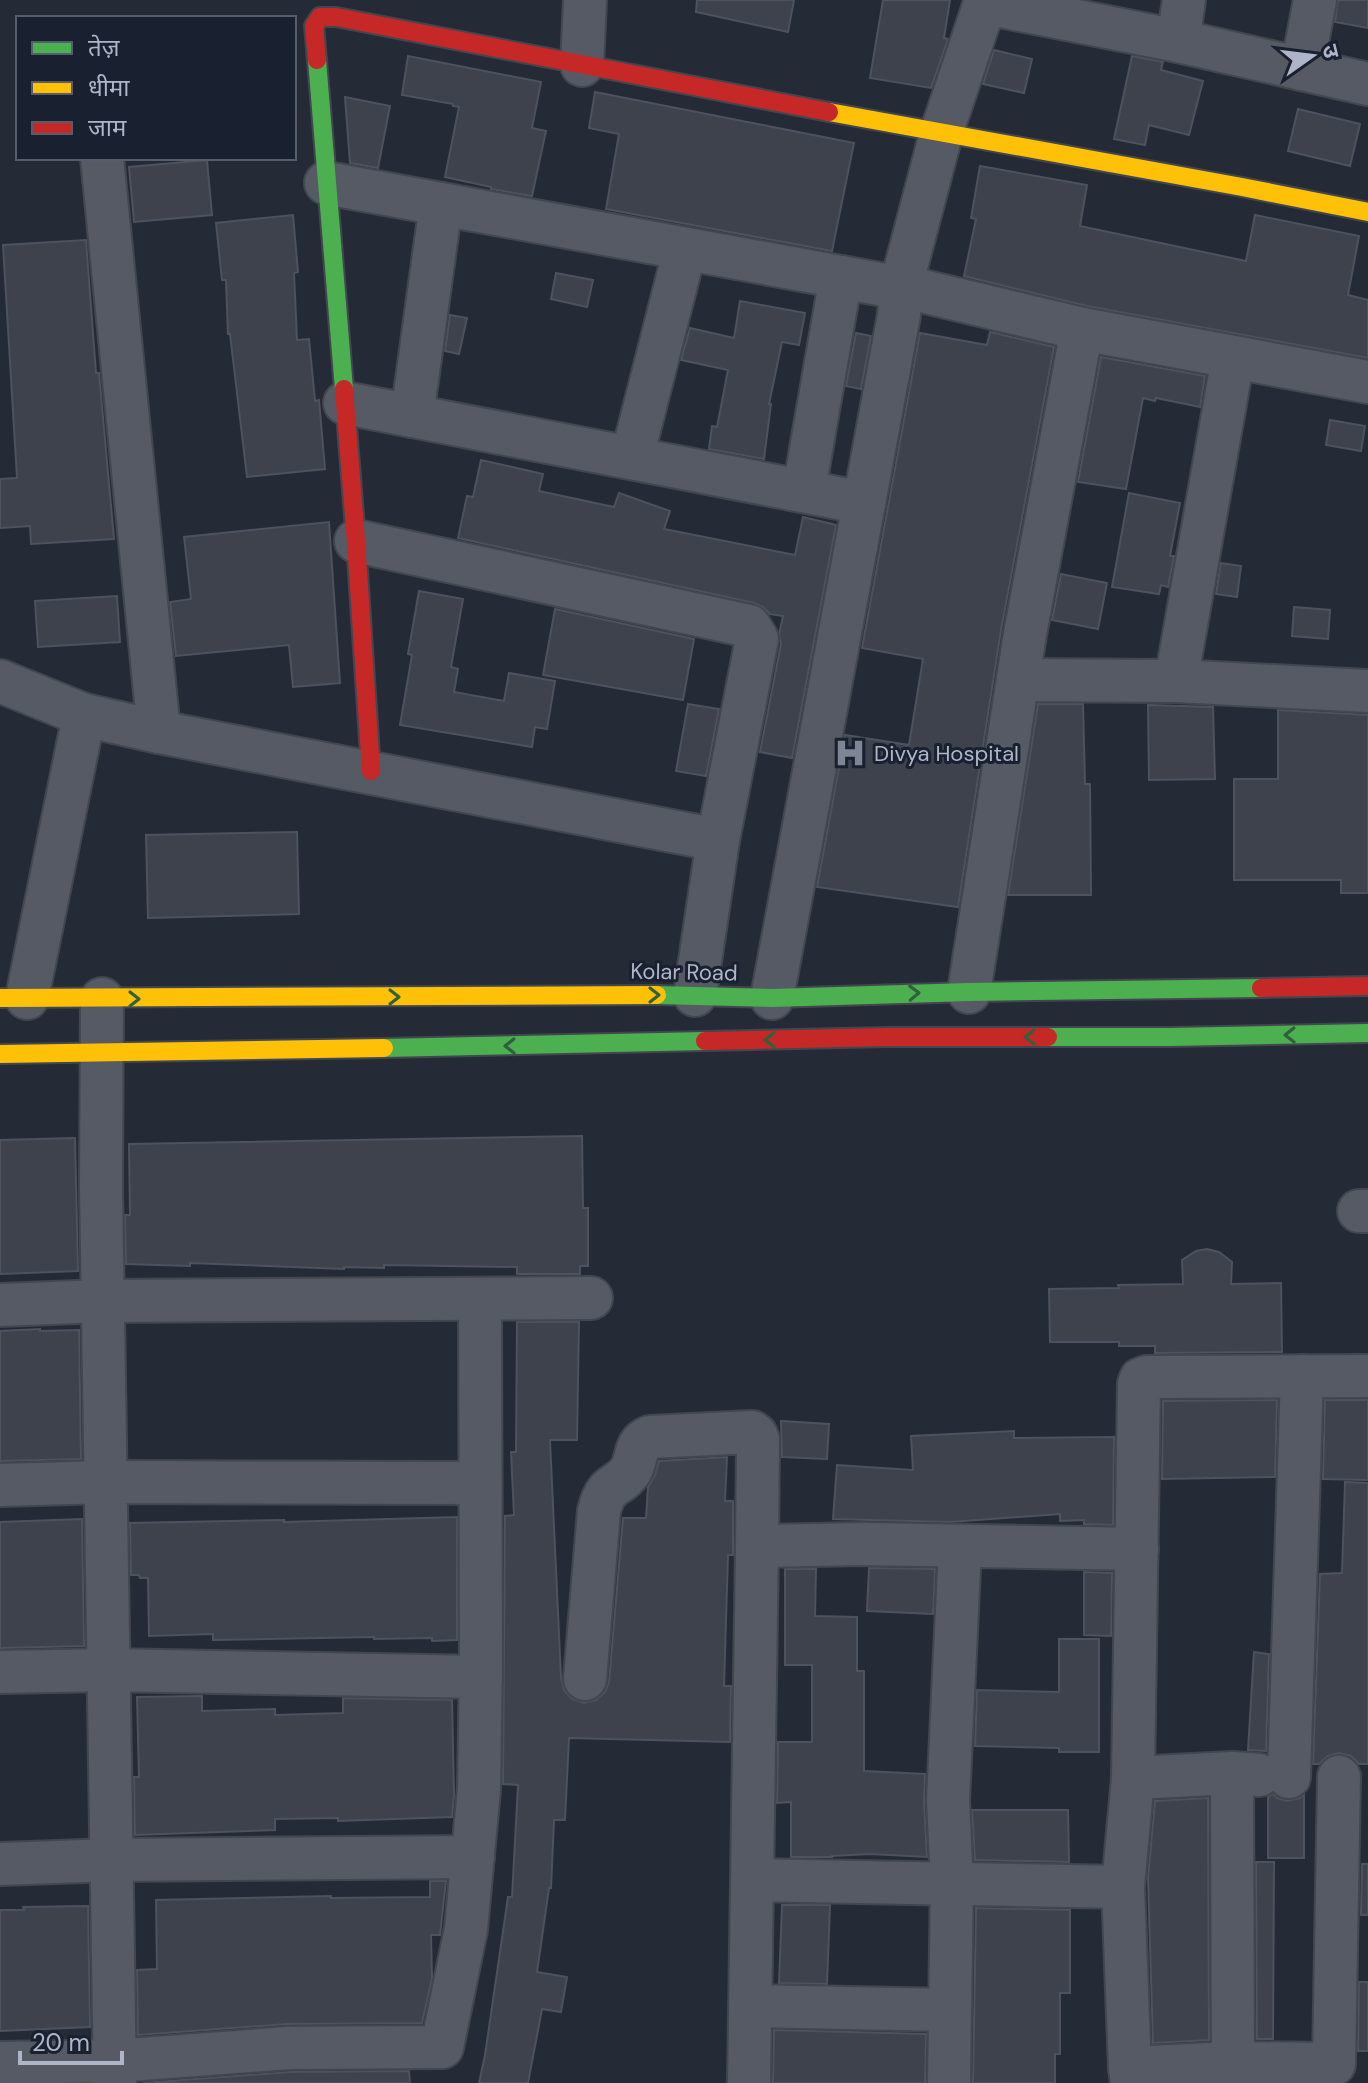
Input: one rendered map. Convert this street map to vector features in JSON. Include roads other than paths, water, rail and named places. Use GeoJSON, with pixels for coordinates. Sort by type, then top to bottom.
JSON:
{"type":"FeatureCollection","features":[{"type":"Feature","properties":{"kind":"main road"},"geometry":{"type":"LineString","coordinates":[[371,771],[356,541],[314,26],[320,17],[336,17],[941,134],[1368,212]]}},
{"type":"Feature","properties":{"kind":"main road","name":"Kolar Road"},"geometry":{"type":"LineString","coordinates":[[14,998],[695,995],[772,998],[1368,986]]}},
{"type":"Feature","properties":{"kind":"main road"},"geometry":{"type":"LineString","coordinates":[[0,1054],[887,1037],[1368,1033]]}},
{"type":"Feature","properties":{"kind":"street"},"geometry":{"type":"LineString","coordinates":[[582,65],[585,0]]}},
{"type":"Feature","properties":{"kind":"street"},"geometry":{"type":"LineString","coordinates":[[1178,41],[1184,0]]}},
{"type":"Feature","properties":{"kind":"street"},"geometry":{"type":"LineString","coordinates":[[1302,69],[1315,0]]}},
{"type":"Feature","properties":{"kind":"street"},"geometry":{"type":"LineString","coordinates":[[772,998],[899,315],[901,287],[941,134],[985,2],[1368,84]]}},
{"type":"Feature","properties":{"kind":"street"},"geometry":{"type":"LineString","coordinates":[[102,160],[159,732]]}},
{"type":"Feature","properties":{"kind":"street"},"geometry":{"type":"LineString","coordinates":[[326,183],[901,287],[1082,329],[1368,382]]}},
{"type":"Feature","properties":{"kind":"street"},"geometry":{"type":"LineString","coordinates":[[412,416],[441,204]]}},
{"type":"Feature","properties":{"kind":"street"},"geometry":{"type":"LineString","coordinates":[[632,457],[685,249]]}},
{"type":"Feature","properties":{"kind":"street"},"geometry":{"type":"LineString","coordinates":[[804,490],[841,277]]}},
{"type":"Feature","properties":{"kind":"street"},"geometry":{"type":"LineString","coordinates":[[969,992],[1018,680],[1082,329]]}},
{"type":"Feature","properties":{"kind":"street"},"geometry":{"type":"LineString","coordinates":[[1176,681],[1233,358]]}},
{"type":"Feature","properties":{"kind":"street"},"geometry":{"type":"LineString","coordinates":[[345,403],[864,503]]}},
{"type":"Feature","properties":{"kind":"street"},"geometry":{"type":"LineString","coordinates":[[356,541],[749,626],[757,639],[718,840],[695,995]]}},
{"type":"Feature","properties":{"kind":"street"},"geometry":{"type":"LineString","coordinates":[[1018,680],[1176,681],[1368,691]]}},
{"type":"Feature","properties":{"kind":"street"},"geometry":{"type":"LineString","coordinates":[[0,681],[84,715],[159,732],[718,840]]}},
{"type":"Feature","properties":{"kind":"street"},"geometry":{"type":"LineString","coordinates":[[14,998],[84,715]]}},
{"type":"Feature","properties":{"kind":"street"},"geometry":{"type":"LineString","coordinates":[[102,999],[103,1301],[115,2072]]}},
{"type":"Feature","properties":{"kind":"street"},"geometry":{"type":"LineString","coordinates":[[0,1305],[103,1301],[591,1298]]}},
{"type":"Feature","properties":{"kind":"street"},"geometry":{"type":"LineString","coordinates":[[0,2063],[115,2072],[289,2048],[442,2047],[466,1929],[479,1789],[480,1299]]}},
{"type":"Feature","properties":{"kind":"street"},"geometry":{"type":"LineString","coordinates":[[1289,1777],[1302,1376]]}},
{"type":"Feature","properties":{"kind":"street"},"geometry":{"type":"LineString","coordinates":[[1133,1778],[1232,1773],[1289,1777],[1354,1776],[1351,2063],[1233,2063],[1131,2076],[1123,1887],[1133,1778],[1141,1379],[1368,1376]]}},
{"type":"Feature","properties":{"kind":"street"},"geometry":{"type":"LineString","coordinates":[[585,1679],[599,1511],[607,1489],[631,1469],[643,1439],[752,1432],[758,1440],[749,2083]]}},
{"type":"Feature","properties":{"kind":"street"},"geometry":{"type":"LineString","coordinates":[[0,1485],[106,1482],[480,1483]]}},
{"type":"Feature","properties":{"kind":"street"},"geometry":{"type":"LineString","coordinates":[[757,1546],[864,1544],[1137,1549]]}},
{"type":"Feature","properties":{"kind":"street"},"geometry":{"type":"LineString","coordinates":[[949,2083],[952,1882],[948,1801],[960,1546]]}},
{"type":"Feature","properties":{"kind":"street"},"geometry":{"type":"LineString","coordinates":[[0,1672],[109,1670],[481,1677]]}},
{"type":"Feature","properties":{"kind":"street"},"geometry":{"type":"LineString","coordinates":[[1232,1773],[1233,2063]]}},
{"type":"Feature","properties":{"kind":"street"},"geometry":{"type":"LineString","coordinates":[[0,1864],[473,1857]]}},
{"type":"Feature","properties":{"kind":"street"},"geometry":{"type":"LineString","coordinates":[[753,1880],[1123,1887]]}},
{"type":"Feature","properties":{"kind":"street"},"geometry":{"type":"LineString","coordinates":[[750,2006],[950,2010]]}},
{"type":"Feature","properties":{"kind":"place","name":"Divya Hospital"},"geometry":{"type":"Point","coordinates":[850,753]}}]}
